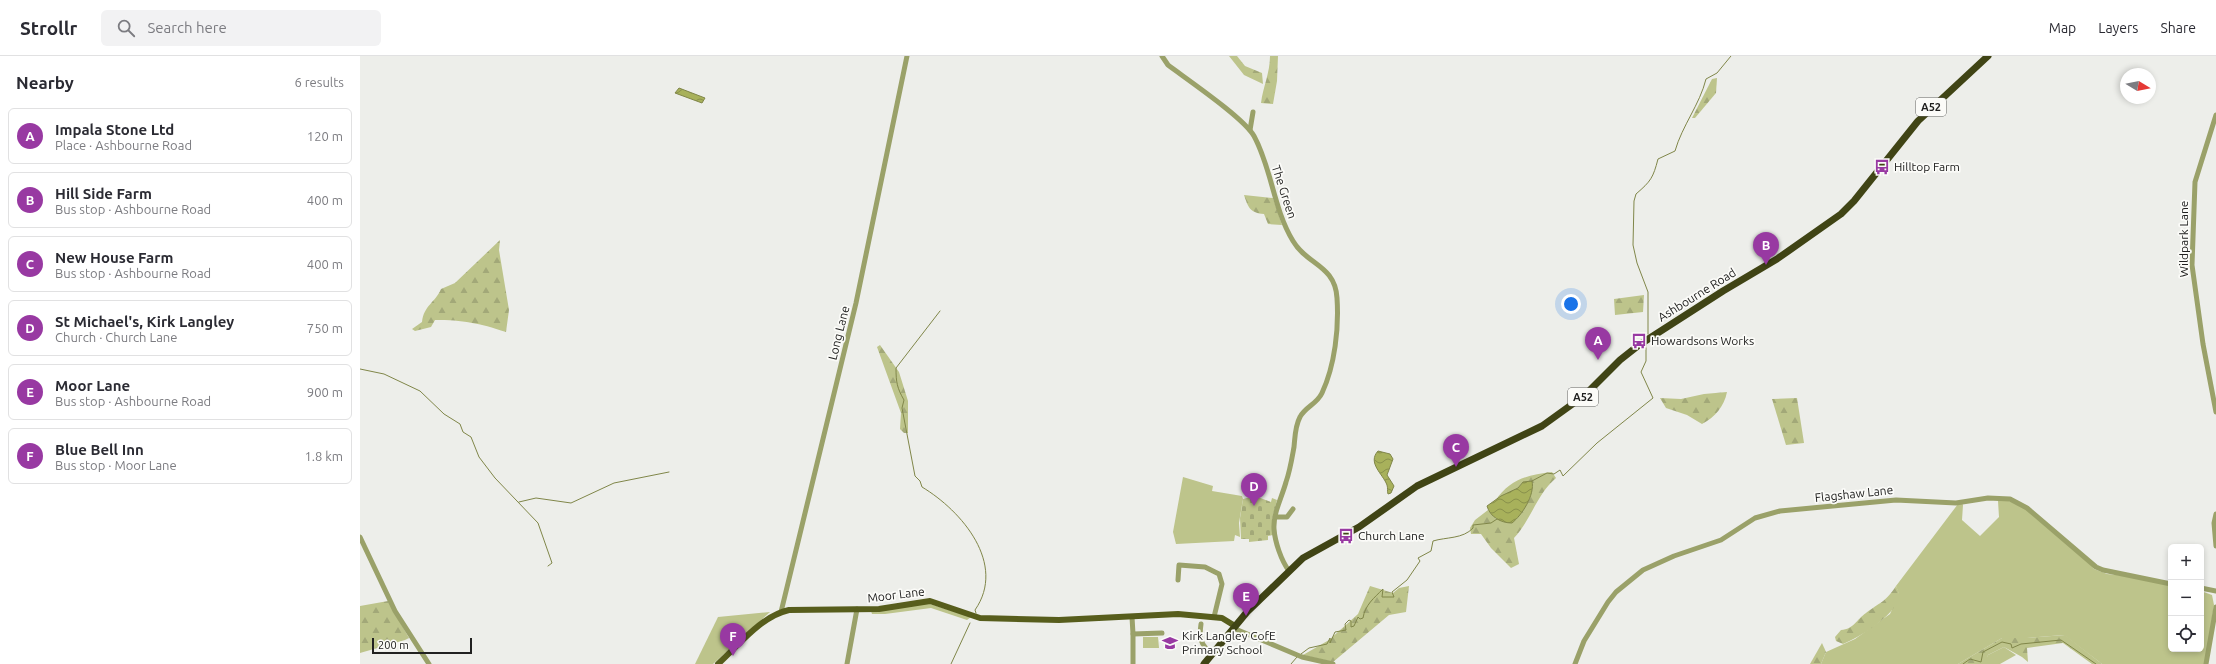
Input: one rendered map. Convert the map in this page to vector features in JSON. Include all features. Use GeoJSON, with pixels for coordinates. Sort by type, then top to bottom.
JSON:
{"type":"FeatureCollection","features":[{"type":"Feature","properties":{"kind":"highway","name":"Ashbourne Road"},"geometry":{"type":"LineString","coordinates":[[1204,664],[1257,601],[1311,553],[1359,527],[1417,486],[1527,434],[1548,422],[1585,395],[1620,360],[1640,345],[1827,224],[1854,201],[1907,134],[1931,107],[1988,56]]}},
{"type":"Feature","properties":{"kind":"main road","name":"Moor Lane"},"geometry":{"type":"LineString","coordinates":[[781,612],[879,609],[930,601],[980,618],[1059,620],[1178,614],[1222,618],[1234,627]]}},
{"type":"Feature","properties":{"kind":"main road"},"geometry":{"type":"LineString","coordinates":[[718,664],[766,621],[781,612]]}},
{"type":"Feature","properties":{"kind":"street","name":"Long Lane"},"geometry":{"type":"LineString","coordinates":[[781,612],[856,303],[907,56]]}},
{"type":"Feature","properties":{"kind":"street","name":"The Green"},"geometry":{"type":"LineString","coordinates":[[1162,56],[1168,65],[1250,130],[1260,148],[1282,219],[1293,242],[1300,250],[1327,272],[1334,281],[1337,300],[1336,328],[1332,358],[1322,394],[1303,412],[1298,422],[1287,480],[1275,517]]}},
{"type":"Feature","properties":{"kind":"street"},"geometry":{"type":"LineString","coordinates":[[1250,130],[1253,112]]}},
{"type":"Feature","properties":{"kind":"street","name":"Wildpark Lane"},"geometry":{"type":"LineString","coordinates":[[2216,116],[2196,182],[2192,265],[2203,344],[2216,412]]}},
{"type":"Feature","properties":{"kind":"street","name":"Flagshaw Lane"},"geometry":{"type":"LineString","coordinates":[[1575,664],[1584,641],[1608,602],[1616,592],[1634,577],[1653,565],[1721,540],[1755,518],[1780,511],[1896,500],[1956,503],[1988,498],[2010,499],[2027,508],[2096,567],[2103,570],[2168,583]]}},
{"type":"Feature","properties":{"kind":"street"},"geometry":{"type":"LineString","coordinates":[[1289,571],[1284,563],[1275,536],[1275,517],[1289,519],[1292,509]]}},
{"type":"Feature","properties":{"kind":"street"},"geometry":{"type":"LineString","coordinates":[[2216,514],[2214,523],[2216,546]]}},
{"type":"Feature","properties":{"kind":"street"},"geometry":{"type":"LineString","coordinates":[[360,538],[395,610],[429,664]]}},
{"type":"Feature","properties":{"kind":"street"},"geometry":{"type":"LineString","coordinates":[[1178,580],[1179,565],[1205,567],[1219,574],[1222,584],[1214,617]]}},
{"type":"Feature","properties":{"kind":"street"},"geometry":{"type":"LineString","coordinates":[[2204,589],[2216,591]]}},
{"type":"Feature","properties":{"kind":"street"},"geometry":{"type":"LineString","coordinates":[[2206,664],[2216,607]]}},
{"type":"Feature","properties":{"kind":"street"},"geometry":{"type":"LineString","coordinates":[[847,664],[857,609]]}},
{"type":"Feature","properties":{"kind":"street"},"geometry":{"type":"LineString","coordinates":[[1132,617],[1133,664]]}},
{"type":"Feature","properties":{"kind":"street"},"geometry":{"type":"LineString","coordinates":[[1201,624],[1200,641],[1202,646],[1212,654]]}},
{"type":"Feature","properties":{"kind":"street"},"geometry":{"type":"LineString","coordinates":[[1234,627],[1302,657],[1333,664]]}},
{"type":"Feature","properties":{"kind":"street"},"geometry":{"type":"LineString","coordinates":[[1133,634],[1162,633]]}},
{"type":"Feature","properties":{"kind":"green space"},"geometry":{"type":"Polygon","coordinates":[[[1229,56],[1237,56],[1245,66],[1262,73],[1263,84],[1244,75],[1229,56]]]}},
{"type":"Feature","properties":{"kind":"green space"},"geometry":{"type":"Polygon","coordinates":[[[1270,56],[1278,56],[1277,81],[1273,104],[1261,103],[1269,68],[1270,56]]]}},
{"type":"Feature","properties":{"kind":"green space"},"geometry":{"type":"Polygon","coordinates":[[[1717,78],[1716,93],[1695,118],[1692,118],[1712,79],[1717,78]]]}},
{"type":"Feature","properties":{"kind":"green space"},"geometry":{"type":"Polygon","coordinates":[[[1244,195],[1273,198],[1282,225],[1268,224],[1264,214],[1250,209],[1244,195]]]}},
{"type":"Feature","properties":{"kind":"green space"},"geometry":{"type":"Polygon","coordinates":[[[500,240],[499,250],[509,310],[506,332],[463,321],[445,320],[435,320],[431,327],[415,331],[412,329],[422,322],[427,308],[439,294],[441,289],[455,283],[500,240]]]}},
{"type":"Feature","properties":{"kind":"green space"},"geometry":{"type":"Polygon","coordinates":[[[1644,295],[1643,312],[1615,315],[1614,299],[1644,295]]]}},
{"type":"Feature","properties":{"kind":"green space"},"geometry":{"type":"Polygon","coordinates":[[[880,345],[899,372],[908,401],[908,433],[904,433],[900,429],[901,413],[877,347],[880,345]]]}},
{"type":"Feature","properties":{"kind":"green space"},"geometry":{"type":"Polygon","coordinates":[[[1727,392],[1724,402],[1718,411],[1702,424],[1687,415],[1666,408],[1660,398],[1681,399],[1704,394],[1727,392]]]}},
{"type":"Feature","properties":{"kind":"green space"},"geometry":{"type":"Polygon","coordinates":[[[1797,398],[1804,443],[1786,445],[1772,399],[1797,398]]]}},
{"type":"Feature","properties":{"kind":"green space"},"geometry":{"type":"Polygon","coordinates":[[[1552,472],[1556,478],[1549,484],[1520,531],[1514,538],[1519,564],[1511,568],[1491,548],[1481,534],[1471,534],[1470,528],[1475,520],[1488,510],[1496,519],[1525,507],[1532,489],[1523,482],[1518,488],[1495,501],[1507,488],[1520,479],[1552,472]]]}},
{"type":"Feature","properties":{"kind":"green space"},"geometry":{"type":"Polygon","coordinates":[[[1183,477],[1213,486],[1212,491],[1242,496],[1243,499],[1239,523],[1240,537],[1235,535],[1234,541],[1176,544],[1173,532],[1183,477]]]}},
{"type":"Feature","properties":{"kind":"green space"},"geometry":{"type":"Polygon","coordinates":[[[1255,496],[1271,502],[1272,498],[1277,500],[1272,519],[1273,535],[1268,536],[1268,540],[1249,542],[1249,539],[1241,539],[1240,518],[1243,499],[1255,496]]]}},
{"type":"Feature","properties":{"kind":"green space"},"geometry":{"type":"Polygon","coordinates":[[[2006,500],[2021,505],[2094,569],[2107,574],[2127,576],[2168,585],[2168,652],[2204,652],[2204,592],[2212,595],[2214,605],[2205,664],[2102,664],[2064,635],[2027,638],[2002,638],[1958,664],[1821,664],[1826,652],[1855,639],[1890,614],[1899,594],[1896,586],[1958,504],[1962,503],[1963,505],[1962,520],[1980,536],[1999,517],[1998,501],[2006,500]]]}},
{"type":"Feature","properties":{"kind":"green space"},"geometry":{"type":"Polygon","coordinates":[[[1370,586],[1393,593],[1399,588],[1409,586],[1406,612],[1389,615],[1333,662],[1303,655],[1329,640],[1358,614],[1370,586]]]}},
{"type":"Feature","properties":{"kind":"green space"},"geometry":{"type":"Polygon","coordinates":[[[1896,586],[1899,598],[1896,605],[1883,619],[1875,626],[1850,641],[1843,644],[1836,641],[1835,637],[1841,630],[1852,626],[1885,599],[1896,586]]]}},
{"type":"Feature","properties":{"kind":"green space"},"geometry":{"type":"Polygon","coordinates":[[[388,601],[409,638],[360,653],[360,606],[388,601]]]}},
{"type":"Feature","properties":{"kind":"green space"},"geometry":{"type":"Polygon","coordinates":[[[927,603],[971,617],[967,620],[931,608],[885,614],[872,614],[871,611],[927,603]]]}},
{"type":"Feature","properties":{"kind":"green space"},"geometry":{"type":"Polygon","coordinates":[[[770,612],[713,664],[695,664],[718,617],[770,612]]]}},
{"type":"Feature","properties":{"kind":"green space"},"geometry":{"type":"Polygon","coordinates":[[[2065,635],[2102,664],[2092,664],[2063,643],[2027,648],[2028,662],[2004,647],[1988,655],[1986,664],[1958,664],[2002,638],[2065,635]]]}},
{"type":"Feature","properties":{"kind":"green space"},"geometry":{"type":"Polygon","coordinates":[[[1143,637],[1158,637],[1159,648],[1143,648],[1143,637]]]}},
{"type":"Feature","properties":{"kind":"green space"},"geometry":{"type":"Polygon","coordinates":[[[1822,643],[1826,652],[1821,664],[1810,664],[1822,643]]]}},
{"type":"Feature","properties":{"kind":"green space"},"geometry":{"type":"Polygon","coordinates":[[[2004,647],[2016,655],[2000,664],[1984,664],[1988,655],[2004,647]]]}},
{"type":"Feature","properties":{"kind":"water"},"geometry":{"type":"Polygon","coordinates":[[[679,88],[705,98],[702,103],[675,93],[679,88]]]}},
{"type":"Feature","properties":{"kind":"water"},"geometry":{"type":"Polygon","coordinates":[[[1378,451],[1390,454],[1393,459],[1387,475],[1394,486],[1391,493],[1388,494],[1387,485],[1374,460],[1378,451]]]}},
{"type":"Feature","properties":{"kind":"water"},"geometry":{"type":"Polygon","coordinates":[[[1532,481],[1532,492],[1530,498],[1520,515],[1512,523],[1496,519],[1488,510],[1487,506],[1501,496],[1518,488],[1523,482],[1532,481]]]}},
{"type":"Feature","properties":{"kind":"waterway"},"geometry":{"type":"LineString","coordinates":[[1648,334],[1648,292],[1637,263],[1633,245],[1634,201],[1636,194],[1651,179],[1658,159],[1675,151],[1682,133],[1700,97],[1706,79],[1717,73],[1731,56]]}},
{"type":"Feature","properties":{"kind":"waterway"},"geometry":{"type":"LineString","coordinates":[[940,311],[896,368],[897,381],[898,388],[904,400],[902,408],[915,476],[920,481],[922,487],[937,497],[965,524],[976,540],[983,557],[986,575],[984,592],[975,610],[976,613]]}},
{"type":"Feature","properties":{"kind":"waterway"},"geometry":{"type":"LineString","coordinates":[[1532,481],[1547,473],[1554,474],[1560,470],[1563,476],[1597,443],[1653,398],[1641,372],[1646,361],[1646,344]]}},
{"type":"Feature","properties":{"kind":"waterway"},"geometry":{"type":"LineString","coordinates":[[360,369],[384,374],[420,391],[444,414],[460,424],[463,432],[471,437],[479,457],[495,478],[538,523],[552,563],[548,566]]}},
{"type":"Feature","properties":{"kind":"waterway"},"geometry":{"type":"LineString","coordinates":[[519,502],[536,498],[571,503],[614,483],[669,472]]}},
{"type":"Feature","properties":{"kind":"waterway"},"geometry":{"type":"LineString","coordinates":[[1301,654],[1309,648],[1327,644],[1330,638],[1330,643],[1335,632],[1346,630],[1345,624],[1349,620],[1351,621],[1351,627],[1354,626],[1358,617],[1360,619],[1363,618],[1368,605],[1383,589],[1382,597],[1394,597],[1392,592],[1407,580],[1420,561],[1418,558],[1431,551],[1433,541],[1459,536],[1469,532],[1473,528],[1473,525],[1491,523],[1497,519]]}},
{"type":"Feature","properties":{"kind":"waterway"},"geometry":{"type":"LineString","coordinates":[[951,664],[970,623]]}},
{"type":"Feature","properties":{"kind":"waterway"},"geometry":{"type":"LineString","coordinates":[[1963,664],[1970,659],[1981,662],[1983,652],[2002,642],[2011,644],[2012,648],[2021,644],[2061,640],[2096,664]]}},
{"type":"Feature","properties":{"kind":"waterway"},"geometry":{"type":"LineString","coordinates":[[1291,664],[1297,657]]}},
{"type":"Feature","properties":{"kind":"place","name":"Hilltop Farm"},"geometry":{"type":"Point","coordinates":[1882,167]}},
{"type":"Feature","properties":{"kind":"place","name":"Hill Side Farm"},"geometry":{"type":"Point","coordinates":[1766,265]}},
{"type":"Feature","properties":{"kind":"place","name":"Howardsons Works"},"geometry":{"type":"Point","coordinates":[1639,341]}},
{"type":"Feature","properties":{"kind":"place","name":"Impala Stone Ltd"},"geometry":{"type":"Point","coordinates":[1598,360]}},
{"type":"Feature","properties":{"kind":"place","name":"New House Farm"},"geometry":{"type":"Point","coordinates":[1456,467]}},
{"type":"Feature","properties":{"kind":"place","name":"St Michael's, Kirk Langley"},"geometry":{"type":"Point","coordinates":[1254,506]}},
{"type":"Feature","properties":{"kind":"place","name":"Church Lane"},"geometry":{"type":"Point","coordinates":[1346,536]}},
{"type":"Feature","properties":{"kind":"place","name":"Moor Lane"},"geometry":{"type":"Point","coordinates":[1246,616]}},
{"type":"Feature","properties":{"kind":"place","name":"Kirk Langley CofE Primary School"},"geometry":{"type":"Point","coordinates":[1170,643]}},
{"type":"Feature","properties":{"kind":"place","name":"Blue Bell Inn"},"geometry":{"type":"Point","coordinates":[733,656]}}]}
